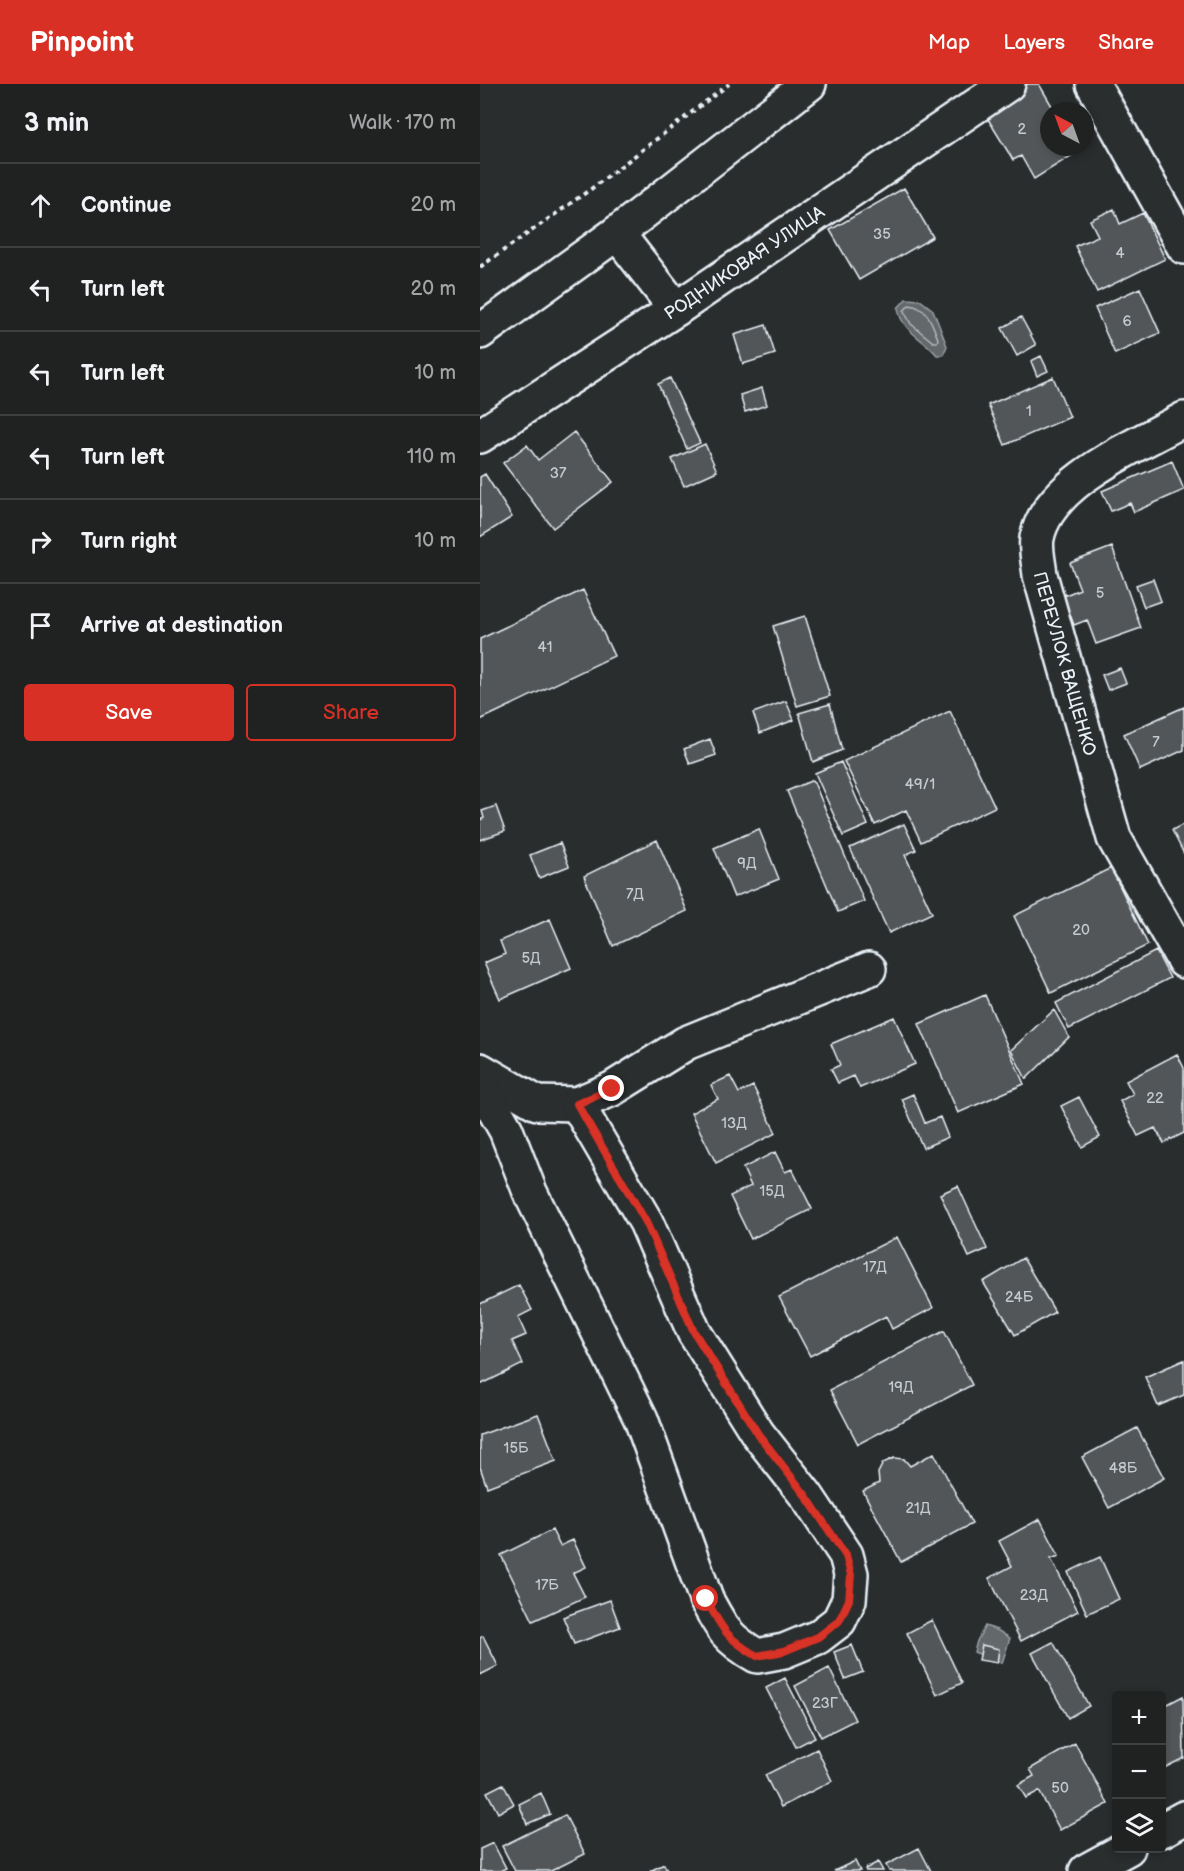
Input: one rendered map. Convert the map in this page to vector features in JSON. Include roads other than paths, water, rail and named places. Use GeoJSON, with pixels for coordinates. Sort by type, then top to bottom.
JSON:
{"type":"FeatureCollection","features":[{"type":"Feature","properties":{"kind":"street"},"geometry":{"type":"LineString","coordinates":[[480,332],[617,233],[809,84]]}},
{"type":"Feature","properties":{"kind":"street","name":"РОДНИКОВАЯ УЛИЦА"},"geometry":{"type":"LineString","coordinates":[[480,436],[676,309],[1008,84]]}},
{"type":"Feature","properties":{"kind":"street"},"geometry":{"type":"LineString","coordinates":[[1093,84],[1184,247]]}},
{"type":"Feature","properties":{"kind":"street"},"geometry":{"type":"LineString","coordinates":[[617,233],[676,309]]}},
{"type":"Feature","properties":{"kind":"street","name":"ПЕРЕУЛОК ВАЩЕНКО"},"geometry":{"type":"LineString","coordinates":[[1184,419],[1091,471],[1069,487],[1054,504],[1037,539],[1040,575],[1114,838],[1184,961]]}},
{"type":"Feature","properties":{"kind":"street"},"geometry":{"type":"LineString","coordinates":[[480,1070],[537,1103],[577,1104],[612,1089],[686,1044],[869,969]]}},
{"type":"Feature","properties":{"kind":"street"},"geometry":{"type":"LineString","coordinates":[[480,1085],[506,1130],[530,1192],[641,1419],[706,1599],[720,1625],[736,1644],[757,1656],[784,1651],[818,1637],[839,1621],[849,1600],[851,1575],[846,1556],[806,1496],[758,1434],[694,1332],[646,1222],[577,1104]]}},
{"type":"Feature","properties":{"kind":"street"},"geometry":{"type":"LineString","coordinates":[[1166,1827],[1184,1818]]}},
{"type":"Feature","properties":{"kind":"street"},"geometry":{"type":"LineString","coordinates":[[1086,1871],[1119,1853]]}},
{"type":"Feature","properties":{"kind":"water"},"geometry":{"type":"Polygon","coordinates":[[[906,299],[920,300],[933,310],[947,346],[943,355],[937,355],[903,323],[898,308],[906,299]]]}},
{"type":"Feature","properties":{"kind":"water"},"geometry":{"type":"Polygon","coordinates":[[[985,1626],[1010,1638],[1002,1663],[974,1652],[985,1626]]]}}]}
